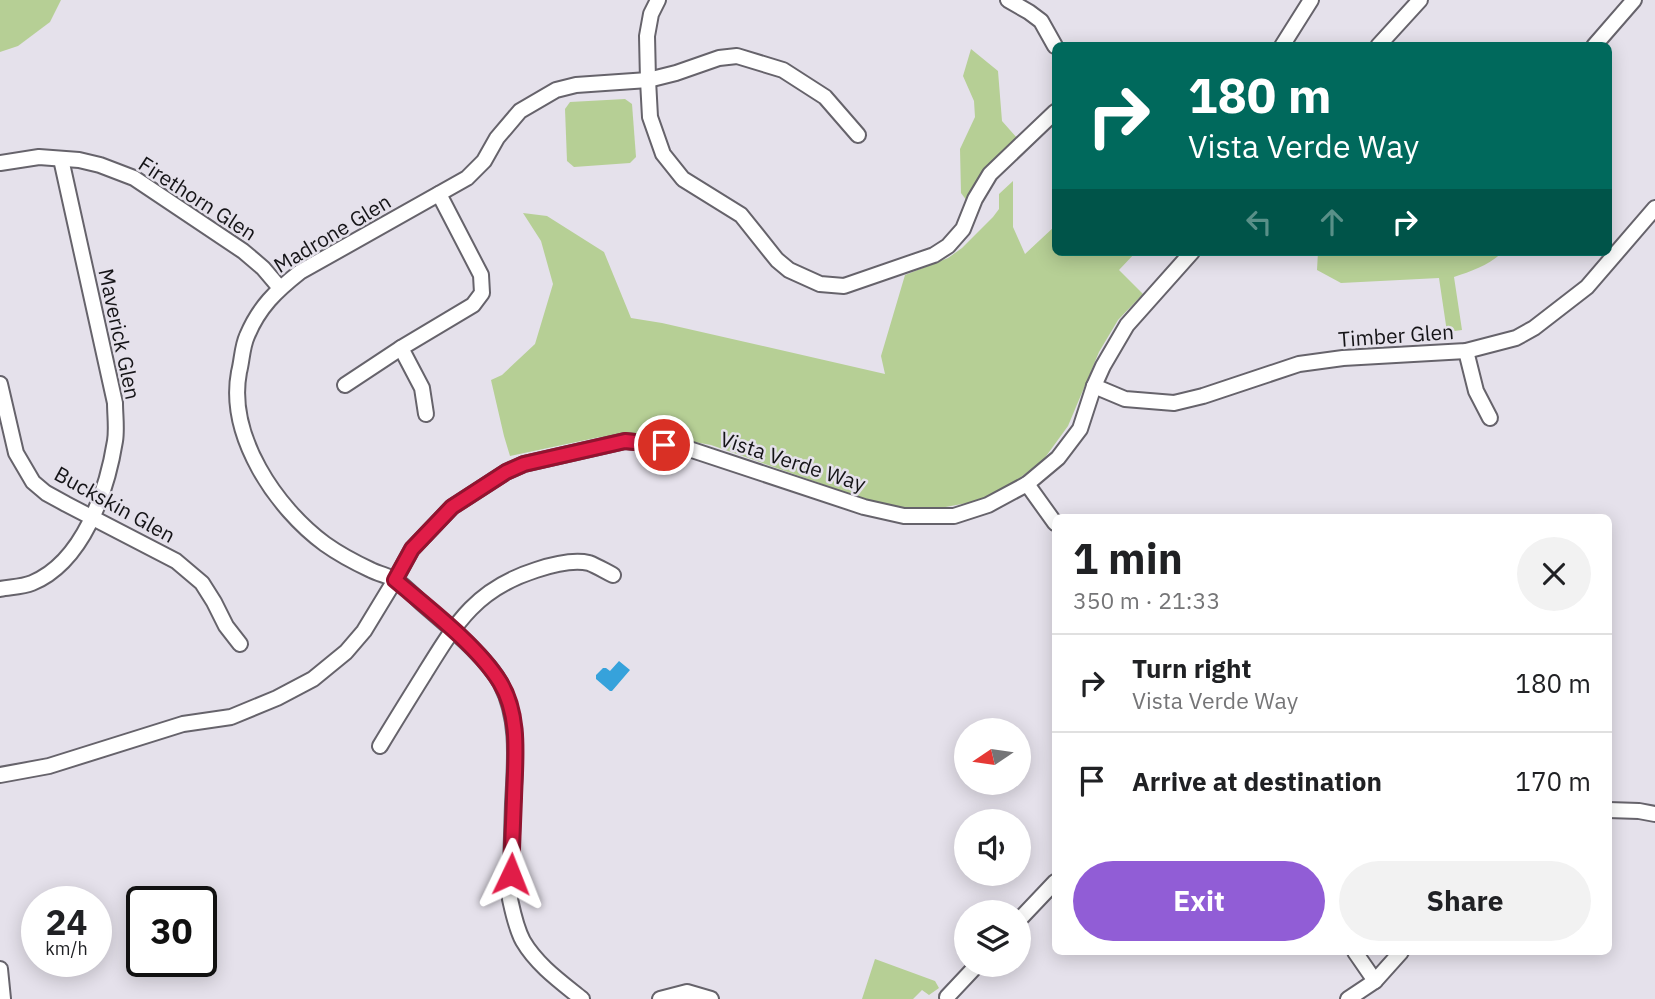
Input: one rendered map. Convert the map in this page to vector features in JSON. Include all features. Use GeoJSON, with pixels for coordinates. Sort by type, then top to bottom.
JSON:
{"type":"FeatureCollection","features":[{"type":"Feature","properties":{"kind":"street"},"geometry":{"type":"LineString","coordinates":[[659,0],[651,14],[647,36],[648,80],[650,117],[663,154],[683,179],[741,215],[777,260],[789,270],[820,284],[844,286],[934,255],[948,246],[963,229],[975,199],[990,174],[1052,115]]}},
{"type":"Feature","properties":{"kind":"street"},"geometry":{"type":"LineString","coordinates":[[1008,0],[1041,21],[1053,42]]}},
{"type":"Feature","properties":{"kind":"street"},"geometry":{"type":"LineString","coordinates":[[1382,42],[1420,0]]}},
{"type":"Feature","properties":{"kind":"street"},"geometry":{"type":"LineString","coordinates":[[1597,42],[1634,0]]}},
{"type":"Feature","properties":{"kind":"street"},"geometry":{"type":"LineString","coordinates":[[1284,42],[1305,2]]}},
{"type":"Feature","properties":{"kind":"street","name":"Madrone Glen"},"geometry":{"type":"LineString","coordinates":[[582,999],[538,961],[524,942],[515,921],[510,899],[516,748],[509,702],[500,682],[452,629],[395,580],[326,545],[303,525],[271,489],[247,445],[241,422],[237,385],[246,338],[264,304],[300,272],[467,178],[484,161],[497,138],[520,111],[556,90],[576,85],[648,80],[719,58],[737,57],[783,70],[825,97],[858,135]]}},
{"type":"Feature","properties":{"kind":"street","name":"Firethorn Glen"},"geometry":{"type":"LineString","coordinates":[[0,163],[39,157],[61,159],[100,165],[134,178],[243,251],[263,268],[280,288]]}},
{"type":"Feature","properties":{"kind":"street","name":"Maverick Glen"},"geometry":{"type":"LineString","coordinates":[[61,159],[115,403],[116,438],[93,517]]}},
{"type":"Feature","properties":{"kind":"street"},"geometry":{"type":"LineString","coordinates":[[345,385],[474,305],[482,293],[481,275],[439,194]]}},
{"type":"Feature","properties":{"kind":"street","name":"Timber Glen"},"geometry":{"type":"LineString","coordinates":[[1094,386],[1125,399],[1174,403],[1299,364],[1343,358],[1466,351],[1516,338],[1534,328],[1587,286],[1655,208]]}},
{"type":"Feature","properties":{"kind":"street","name":"Vista Verde Way"},"geometry":{"type":"LineString","coordinates":[[0,775],[49,766],[183,724],[231,717],[313,680],[346,652],[364,631],[412,549],[452,507],[506,472],[524,464],[625,441],[683,447],[863,507],[904,516],[954,516],[988,505],[1027,484],[1058,458],[1080,429],[1102,366],[1127,325],[1188,256]]}},
{"type":"Feature","properties":{"kind":"street"},"geometry":{"type":"LineString","coordinates":[[401,348],[422,388],[426,414]]}},
{"type":"Feature","properties":{"kind":"street"},"geometry":{"type":"LineString","coordinates":[[1466,351],[1476,391],[1490,418]]}},
{"type":"Feature","properties":{"kind":"street","name":"Buckskin Glen"},"geometry":{"type":"LineString","coordinates":[[0,384],[16,453],[33,482],[56,499],[176,561],[202,583],[226,626],[240,644]]}},
{"type":"Feature","properties":{"kind":"street"},"geometry":{"type":"LineString","coordinates":[[1027,484],[1052,519]]}},
{"type":"Feature","properties":{"kind":"street"},"geometry":{"type":"LineString","coordinates":[[0,589],[31,583],[57,568],[82,538],[93,517]]}},
{"type":"Feature","properties":{"kind":"street"},"geometry":{"type":"LineString","coordinates":[[380,746],[452,629],[481,598],[522,574],[547,566],[588,563],[613,575]]}},
{"type":"Feature","properties":{"kind":"street"},"geometry":{"type":"LineString","coordinates":[[1612,810],[1655,814]]}},
{"type":"Feature","properties":{"kind":"street"},"geometry":{"type":"LineString","coordinates":[[1031,907],[1052,885]]}},
{"type":"Feature","properties":{"kind":"street"},"geometry":{"type":"LineString","coordinates":[[1357,955],[1375,981]]}},
{"type":"Feature","properties":{"kind":"street"},"geometry":{"type":"LineString","coordinates":[[1349,999],[1375,981],[1398,955]]}},
{"type":"Feature","properties":{"kind":"street"},"geometry":{"type":"LineString","coordinates":[[0,969],[3,999]]}},
{"type":"Feature","properties":{"kind":"street"},"geometry":{"type":"LineString","coordinates":[[947,997],[966,977]]}},
{"type":"Feature","properties":{"kind":"street"},"geometry":{"type":"LineString","coordinates":[[660,999],[687,992],[711,999]]}},
{"type":"Feature","properties":{"kind":"green space"},"geometry":{"type":"Polygon","coordinates":[[[0,0],[61,0],[50,22],[18,46],[0,52],[0,0]]]}},
{"type":"Feature","properties":{"kind":"green space"},"geometry":{"type":"Polygon","coordinates":[[[971,49],[998,71],[1002,121],[1017,138],[983,174],[967,201],[961,193],[960,149],[975,117],[974,101],[963,76],[971,49]]]}},
{"type":"Feature","properties":{"kind":"green space"},"geometry":{"type":"Polygon","coordinates":[[[625,99],[632,104],[636,157],[630,163],[574,167],[567,161],[565,109],[570,102],[625,99]]]}},
{"type":"Feature","properties":{"kind":"green space"},"geometry":{"type":"Polygon","coordinates":[[[1013,181],[1013,227],[1025,254],[1052,229],[1052,256],[1132,256],[1119,270],[1143,294],[1118,320],[1099,352],[1068,426],[1044,459],[1011,485],[978,501],[913,513],[711,445],[651,434],[600,437],[510,456],[491,380],[502,375],[535,344],[553,284],[541,241],[523,213],[547,216],[604,252],[631,318],[885,374],[881,356],[905,275],[948,258],[962,248],[999,209],[999,194],[1013,181]]]}},
{"type":"Feature","properties":{"kind":"green space"},"geometry":{"type":"Polygon","coordinates":[[[1318,256],[1499,256],[1474,270],[1454,277],[1462,330],[1447,332],[1439,278],[1341,283],[1317,270],[1318,256]]]}},
{"type":"Feature","properties":{"kind":"green space"},"geometry":{"type":"Polygon","coordinates":[[[875,959],[935,981],[939,988],[929,995],[922,990],[913,999],[862,999],[875,959]]]}},
{"type":"Feature","properties":{"kind":"water"},"geometry":{"type":"Polygon","coordinates":[[[619,661],[630,670],[610,691],[596,679],[596,675],[603,668],[610,671],[619,661]]]}},
{"type":"Feature","properties":{"kind":"route"},"geometry":{"type":"LineString","coordinates":[[511,874],[516,748],[509,702],[500,682],[482,659],[395,580],[412,549],[452,507],[506,472],[524,464],[625,441],[664,445]]}}]}
